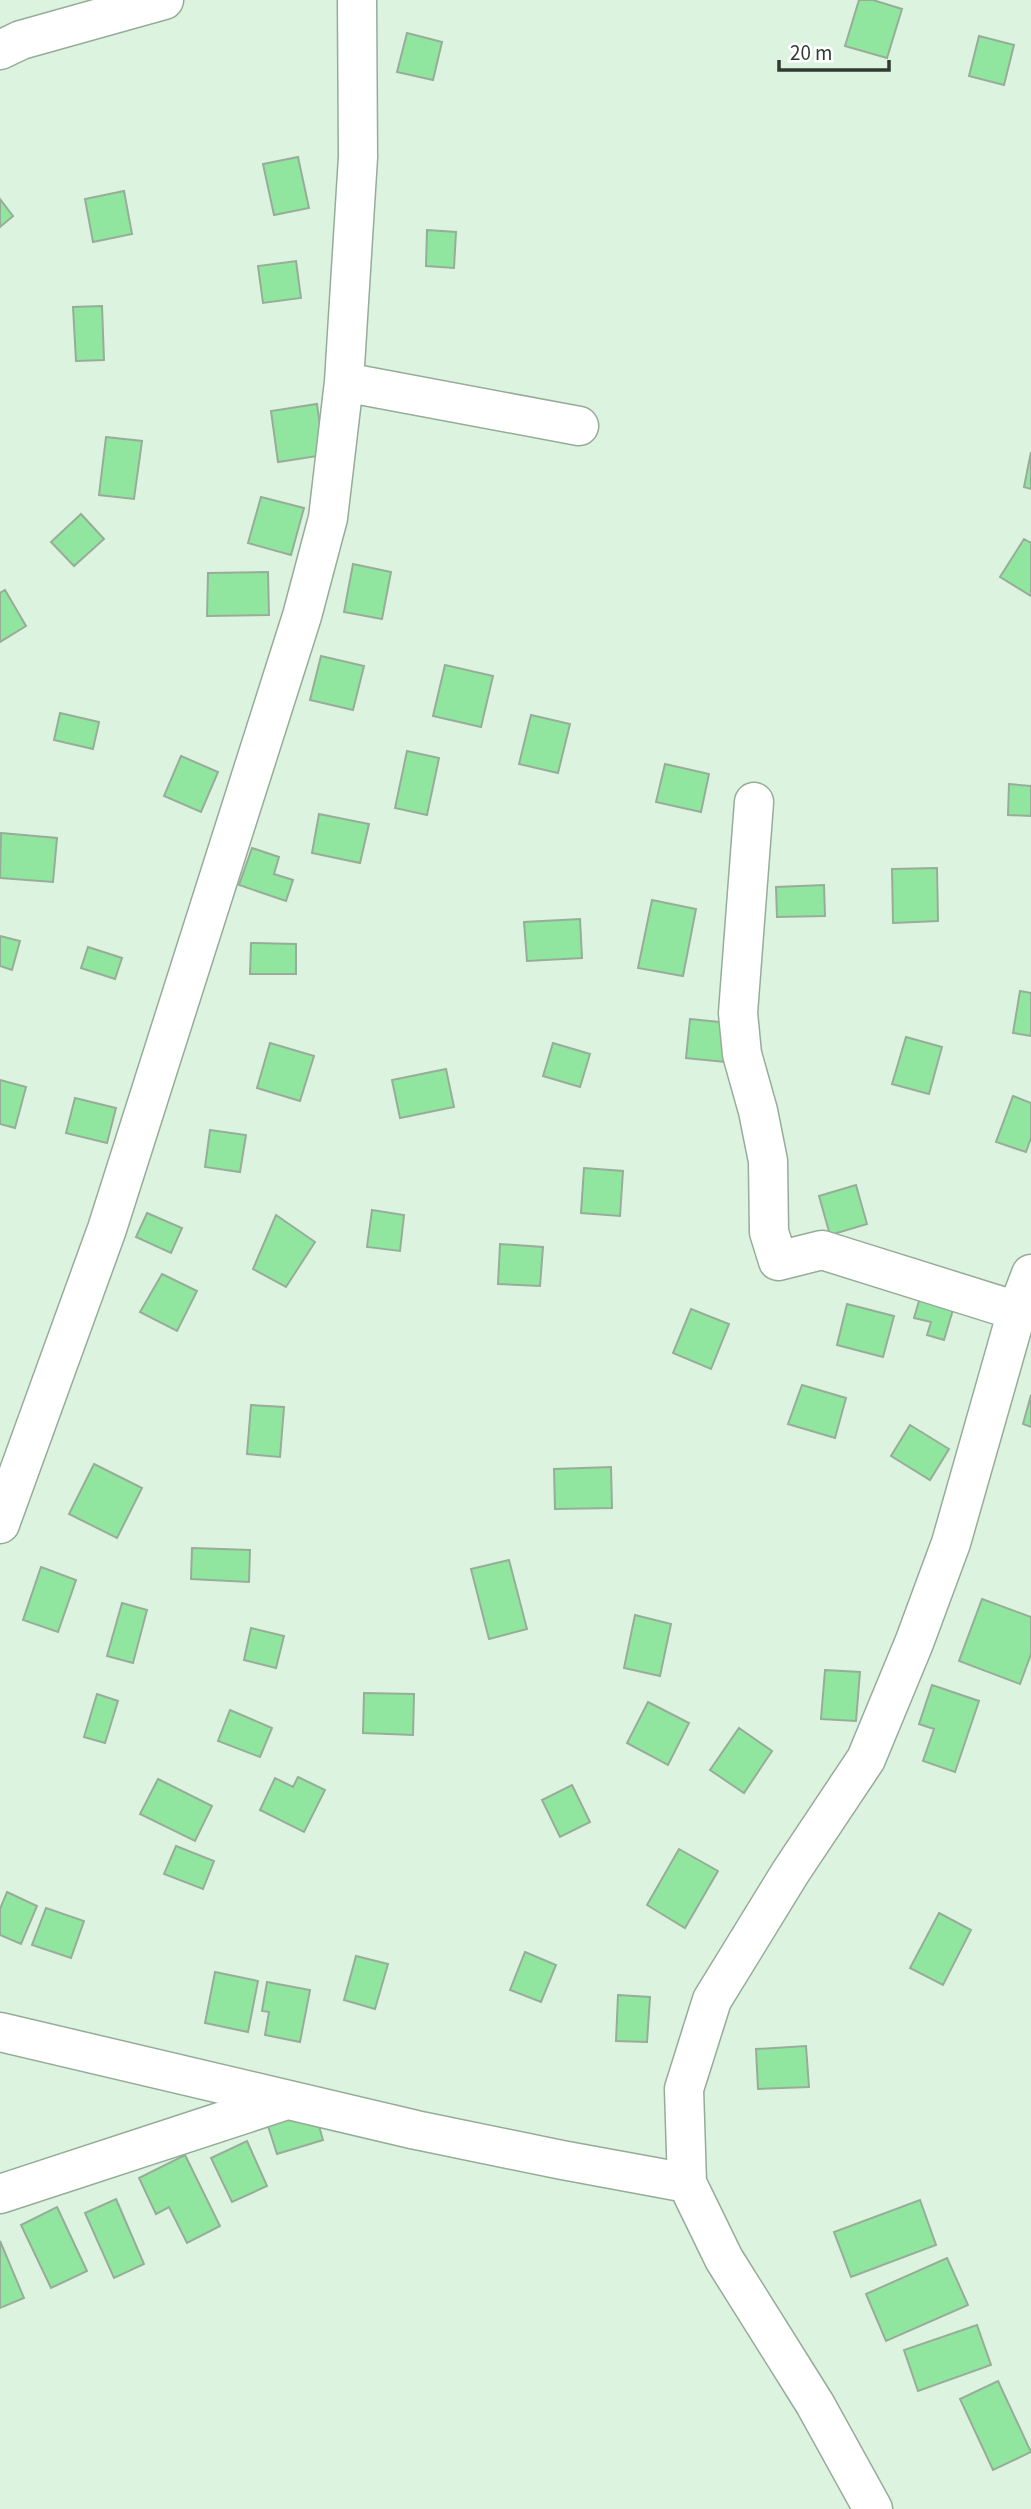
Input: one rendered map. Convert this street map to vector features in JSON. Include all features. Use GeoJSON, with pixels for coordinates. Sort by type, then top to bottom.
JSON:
{"type":"FeatureCollection","features":[{"type":"Feature","properties":{"kind":"street"},"geometry":{"type":"LineString","coordinates":[[7,38],[164,0]]}},
{"type":"Feature","properties":{"kind":"street"},"geometry":{"type":"LineString","coordinates":[[0,1524],[107,1229],[302,616],[328,518],[344,382],[358,157],[357,0]]}},
{"type":"Feature","properties":{"kind":"street"},"geometry":{"type":"LineString","coordinates":[[344,382],[579,426]]}},
{"type":"Feature","properties":{"kind":"street"},"geometry":{"type":"LineString","coordinates":[[754,802],[738,1013],[742,1054],[768,1161],[769,1233],[778,1261],[822,1250],[1017,1311]]}},
{"type":"Feature","properties":{"kind":"street"},"geometry":{"type":"LineString","coordinates":[[873,2509],[815,2404],[724,2259],[687,2183],[684,2089],[712,2000],[790,1873],[866,1759],[914,1643],[1018,1365],[1017,1311],[1031,1274]]}},
{"type":"Feature","properties":{"kind":"street"},"geometry":{"type":"LineString","coordinates":[[0,2032],[536,2155],[687,2183]]}},
{"type":"Feature","properties":{"kind":"street"},"geometry":{"type":"LineString","coordinates":[[0,2194],[287,2100]]}},
{"type":"Feature","properties":{"kind":"building"},"geometry":{"type":"Polygon","coordinates":[[[859,0],[873,0],[902,9],[887,58],[845,46],[859,0]]]}},
{"type":"Feature","properties":{"kind":"building"},"geometry":{"type":"Polygon","coordinates":[[[407,33],[442,42],[433,80],[397,72],[407,33]]]}},
{"type":"Feature","properties":{"kind":"building"},"geometry":{"type":"Polygon","coordinates":[[[979,36],[1014,45],[1004,85],[969,76],[979,36]]]}},
{"type":"Feature","properties":{"kind":"building"},"geometry":{"type":"Polygon","coordinates":[[[298,157],[309,208],[274,215],[263,164],[298,157]]]}},
{"type":"Feature","properties":{"kind":"building"},"geometry":{"type":"Polygon","coordinates":[[[124,191],[132,234],[93,242],[85,199],[124,191]]]}},
{"type":"Feature","properties":{"kind":"building"},"geometry":{"type":"Polygon","coordinates":[[[0,199],[13,216],[0,227],[0,199]]]}},
{"type":"Feature","properties":{"kind":"building"},"geometry":{"type":"Polygon","coordinates":[[[427,230],[456,232],[454,268],[426,266],[427,230]]]}},
{"type":"Feature","properties":{"kind":"building"},"geometry":{"type":"Polygon","coordinates":[[[296,261],[301,298],[263,303],[258,266],[296,261]]]}},
{"type":"Feature","properties":{"kind":"building"},"geometry":{"type":"Polygon","coordinates":[[[102,306],[104,360],[76,361],[73,307],[102,306]]]}},
{"type":"Feature","properties":{"kind":"building"},"geometry":{"type":"Polygon","coordinates":[[[317,404],[324,455],[278,462],[271,411],[317,404]]]}},
{"type":"Feature","properties":{"kind":"building"},"geometry":{"type":"Polygon","coordinates":[[[106,437],[142,441],[134,499],[99,495],[106,437]]]}},
{"type":"Feature","properties":{"kind":"building"},"geometry":{"type":"Polygon","coordinates":[[[1031,452],[1031,489],[1024,487],[1031,452]]]}},
{"type":"Feature","properties":{"kind":"building"},"geometry":{"type":"Polygon","coordinates":[[[261,497],[304,508],[291,555],[248,543],[261,497]]]}},
{"type":"Feature","properties":{"kind":"building"},"geometry":{"type":"Polygon","coordinates":[[[81,514],[104,539],[74,566],[51,542],[81,514]]]}},
{"type":"Feature","properties":{"kind":"building"},"geometry":{"type":"Polygon","coordinates":[[[1024,539],[1031,543],[1031,596],[1000,577],[1024,539]]]}},
{"type":"Feature","properties":{"kind":"building"},"geometry":{"type":"Polygon","coordinates":[[[353,564],[391,572],[382,619],[344,612],[353,564]]]}},
{"type":"Feature","properties":{"kind":"building"},"geometry":{"type":"Polygon","coordinates":[[[268,572],[269,615],[207,616],[208,573],[268,572]]]}},
{"type":"Feature","properties":{"kind":"building"},"geometry":{"type":"Polygon","coordinates":[[[5,590],[26,626],[0,642],[0,593],[5,590]]]}},
{"type":"Feature","properties":{"kind":"building"},"geometry":{"type":"Polygon","coordinates":[[[321,656],[364,666],[353,710],[310,700],[321,656]]]}},
{"type":"Feature","properties":{"kind":"building"},"geometry":{"type":"Polygon","coordinates":[[[445,665],[493,676],[481,727],[433,716],[445,665]]]}},
{"type":"Feature","properties":{"kind":"building"},"geometry":{"type":"Polygon","coordinates":[[[60,713],[99,722],[93,749],[54,740],[60,713]]]}},
{"type":"Feature","properties":{"kind":"building"},"geometry":{"type":"Polygon","coordinates":[[[531,715],[570,724],[558,773],[519,764],[531,715]]]}},
{"type":"Feature","properties":{"kind":"building"},"geometry":{"type":"Polygon","coordinates":[[[407,751],[439,758],[427,815],[395,808],[407,751]]]}},
{"type":"Feature","properties":{"kind":"building"},"geometry":{"type":"Polygon","coordinates":[[[181,756],[218,772],[201,812],[164,796],[181,756]]]}},
{"type":"Feature","properties":{"kind":"building"},"geometry":{"type":"Polygon","coordinates":[[[665,764],[709,774],[701,812],[656,802],[665,764]]]}},
{"type":"Feature","properties":{"kind":"building"},"geometry":{"type":"Polygon","coordinates":[[[1009,784],[1031,786],[1031,816],[1008,815],[1009,784]]]}},
{"type":"Feature","properties":{"kind":"building"},"geometry":{"type":"Polygon","coordinates":[[[319,814],[369,824],[360,863],[312,853],[319,814]]]}},
{"type":"Feature","properties":{"kind":"building"},"geometry":{"type":"Polygon","coordinates":[[[1,833],[57,838],[53,882],[0,878],[1,833]]]}},
{"type":"Feature","properties":{"kind":"building"},"geometry":{"type":"Polygon","coordinates":[[[252,848],[279,857],[274,874],[293,880],[286,901],[239,885],[252,848]]]}},
{"type":"Feature","properties":{"kind":"building"},"geometry":{"type":"Polygon","coordinates":[[[937,868],[938,921],[893,923],[892,869],[937,868]]]}},
{"type":"Feature","properties":{"kind":"building"},"geometry":{"type":"Polygon","coordinates":[[[824,885],[825,916],[777,917],[776,887],[824,885]]]}},
{"type":"Feature","properties":{"kind":"building"},"geometry":{"type":"Polygon","coordinates":[[[652,900],[696,909],[683,976],[638,968],[652,900]]]}},
{"type":"Feature","properties":{"kind":"building"},"geometry":{"type":"Polygon","coordinates":[[[580,919],[582,958],[527,961],[524,922],[580,919]]]}},
{"type":"Feature","properties":{"kind":"building"},"geometry":{"type":"Polygon","coordinates":[[[0,936],[20,941],[12,970],[0,966],[0,936]]]}},
{"type":"Feature","properties":{"kind":"building"},"geometry":{"type":"Polygon","coordinates":[[[251,943],[296,944],[296,974],[250,974],[251,943]]]}},
{"type":"Feature","properties":{"kind":"building"},"geometry":{"type":"Polygon","coordinates":[[[88,947],[122,958],[115,979],[81,968],[88,947]]]}},
{"type":"Feature","properties":{"kind":"building"},"geometry":{"type":"Polygon","coordinates":[[[1020,991],[1031,993],[1031,1036],[1013,1033],[1020,991]]]}},
{"type":"Feature","properties":{"kind":"building"},"geometry":{"type":"Polygon","coordinates":[[[690,1019],[729,1023],[725,1062],[686,1058],[690,1019]]]}},
{"type":"Feature","properties":{"kind":"building"},"geometry":{"type":"Polygon","coordinates":[[[906,1037],[942,1047],[929,1094],[892,1084],[906,1037]]]}},
{"type":"Feature","properties":{"kind":"building"},"geometry":{"type":"Polygon","coordinates":[[[270,1043],[314,1056],[300,1101],[257,1088],[270,1043]]]}},
{"type":"Feature","properties":{"kind":"building"},"geometry":{"type":"Polygon","coordinates":[[[553,1043],[590,1054],[580,1087],[543,1076],[553,1043]]]}},
{"type":"Feature","properties":{"kind":"building"},"geometry":{"type":"Polygon","coordinates":[[[446,1069],[454,1107],[400,1118],[392,1080],[446,1069]]]}},
{"type":"Feature","properties":{"kind":"building"},"geometry":{"type":"Polygon","coordinates":[[[0,1080],[26,1087],[15,1128],[0,1124],[0,1080]]]}},
{"type":"Feature","properties":{"kind":"building"},"geometry":{"type":"Polygon","coordinates":[[[1013,1096],[1031,1103],[1031,1138],[1026,1152],[996,1142],[1013,1096]]]}},
{"type":"Feature","properties":{"kind":"building"},"geometry":{"type":"Polygon","coordinates":[[[75,1098],[116,1108],[107,1143],[66,1133],[75,1098]]]}},
{"type":"Feature","properties":{"kind":"building"},"geometry":{"type":"Polygon","coordinates":[[[210,1130],[246,1135],[240,1172],[205,1167],[210,1130]]]}},
{"type":"Feature","properties":{"kind":"building"},"geometry":{"type":"Polygon","coordinates":[[[584,1168],[623,1171],[620,1216],[581,1213],[584,1168]]]}},
{"type":"Feature","properties":{"kind":"building"},"geometry":{"type":"Polygon","coordinates":[[[856,1185],[867,1224],[830,1235],[819,1196],[856,1185]]]}},
{"type":"Feature","properties":{"kind":"building"},"geometry":{"type":"Polygon","coordinates":[[[372,1210],[404,1215],[400,1251],[367,1247],[372,1210]]]}},
{"type":"Feature","properties":{"kind":"building"},"geometry":{"type":"Polygon","coordinates":[[[147,1213],[182,1228],[171,1253],[136,1237],[147,1213]]]}},
{"type":"Feature","properties":{"kind":"building"},"geometry":{"type":"Polygon","coordinates":[[[276,1215],[315,1242],[286,1287],[253,1269],[276,1215]]]}},
{"type":"Feature","properties":{"kind":"building"},"geometry":{"type":"Polygon","coordinates":[[[500,1244],[543,1247],[540,1286],[498,1284],[500,1244]]]}},
{"type":"Feature","properties":{"kind":"building"},"geometry":{"type":"Polygon","coordinates":[[[162,1274],[197,1291],[177,1331],[140,1312],[162,1274]]]}},
{"type":"Feature","properties":{"kind":"building"},"geometry":{"type":"Polygon","coordinates":[[[921,1294],[955,1303],[944,1340],[927,1335],[931,1322],[914,1318],[921,1294]]]}},
{"type":"Feature","properties":{"kind":"building"},"geometry":{"type":"Polygon","coordinates":[[[847,1304],[894,1316],[883,1357],[837,1345],[847,1304]]]}},
{"type":"Feature","properties":{"kind":"building"},"geometry":{"type":"Polygon","coordinates":[[[691,1309],[729,1324],[711,1369],[673,1353],[691,1309]]]}},
{"type":"Feature","properties":{"kind":"building"},"geometry":{"type":"Polygon","coordinates":[[[802,1385],[846,1398],[835,1438],[788,1424],[802,1385]]]}},
{"type":"Feature","properties":{"kind":"building"},"geometry":{"type":"Polygon","coordinates":[[[1031,1395],[1031,1427],[1023,1424],[1031,1395]]]}},
{"type":"Feature","properties":{"kind":"building"},"geometry":{"type":"Polygon","coordinates":[[[251,1405],[284,1407],[280,1457],[247,1454],[251,1405]]]}},
{"type":"Feature","properties":{"kind":"building"},"geometry":{"type":"Polygon","coordinates":[[[910,1425],[949,1449],[930,1480],[891,1456],[910,1425]]]}},
{"type":"Feature","properties":{"kind":"building"},"geometry":{"type":"Polygon","coordinates":[[[94,1464],[142,1488],[117,1538],[69,1514],[94,1464]]]}},
{"type":"Feature","properties":{"kind":"building"},"geometry":{"type":"Polygon","coordinates":[[[611,1467],[612,1508],[555,1509],[554,1469],[611,1467]]]}},
{"type":"Feature","properties":{"kind":"building"},"geometry":{"type":"Polygon","coordinates":[[[192,1548],[250,1550],[249,1582],[191,1579],[192,1548]]]}},
{"type":"Feature","properties":{"kind":"building"},"geometry":{"type":"Polygon","coordinates":[[[509,1560],[527,1629],[489,1639],[471,1569],[509,1560]]]}},
{"type":"Feature","properties":{"kind":"building"},"geometry":{"type":"Polygon","coordinates":[[[41,1567],[76,1580],[58,1632],[23,1620],[41,1567]]]}},
{"type":"Feature","properties":{"kind":"building"},"geometry":{"type":"Polygon","coordinates":[[[982,1599],[1031,1617],[1031,1654],[1020,1684],[959,1661],[982,1599]]]}},
{"type":"Feature","properties":{"kind":"building"},"geometry":{"type":"Polygon","coordinates":[[[122,1603],[147,1610],[133,1663],[107,1656],[122,1603]]]}},
{"type":"Feature","properties":{"kind":"building"},"geometry":{"type":"Polygon","coordinates":[[[635,1615],[671,1624],[660,1676],[624,1668],[635,1615]]]}},
{"type":"Feature","properties":{"kind":"building"},"geometry":{"type":"Polygon","coordinates":[[[251,1628],[284,1636],[276,1668],[244,1660],[251,1628]]]}},
{"type":"Feature","properties":{"kind":"building"},"geometry":{"type":"Polygon","coordinates":[[[825,1670],[860,1672],[856,1721],[821,1719],[825,1670]]]}},
{"type":"Feature","properties":{"kind":"building"},"geometry":{"type":"Polygon","coordinates":[[[932,1685],[979,1701],[955,1772],[923,1761],[934,1729],[919,1724],[932,1685]]]}},
{"type":"Feature","properties":{"kind":"building"},"geometry":{"type":"Polygon","coordinates":[[[364,1693],[414,1694],[413,1735],[363,1733],[364,1693]]]}},
{"type":"Feature","properties":{"kind":"building"},"geometry":{"type":"Polygon","coordinates":[[[97,1694],[118,1701],[105,1743],[84,1737],[97,1694]]]}},
{"type":"Feature","properties":{"kind":"building"},"geometry":{"type":"Polygon","coordinates":[[[648,1702],[689,1723],[668,1765],[627,1743],[648,1702]]]}},
{"type":"Feature","properties":{"kind":"building"},"geometry":{"type":"Polygon","coordinates":[[[230,1710],[272,1728],[260,1757],[218,1741],[230,1710]]]}},
{"type":"Feature","properties":{"kind":"building"},"geometry":{"type":"Polygon","coordinates":[[[739,1728],[772,1751],[744,1793],[710,1770],[739,1728]]]}},
{"type":"Feature","properties":{"kind":"building"},"geometry":{"type":"Polygon","coordinates":[[[298,1777],[325,1790],[304,1832],[260,1810],[275,1778],[293,1787],[298,1777]]]}},
{"type":"Feature","properties":{"kind":"building"},"geometry":{"type":"Polygon","coordinates":[[[158,1779],[212,1806],[195,1841],[140,1814],[158,1779]]]}},
{"type":"Feature","properties":{"kind":"building"},"geometry":{"type":"Polygon","coordinates":[[[572,1785],[590,1822],[560,1837],[542,1800],[572,1785]]]}},
{"type":"Feature","properties":{"kind":"building"},"geometry":{"type":"Polygon","coordinates":[[[176,1846],[214,1861],[203,1889],[164,1874],[176,1846]]]}},
{"type":"Feature","properties":{"kind":"building"},"geometry":{"type":"Polygon","coordinates":[[[679,1849],[718,1871],[685,1928],[647,1905],[679,1849]]]}},
{"type":"Feature","properties":{"kind":"building"},"geometry":{"type":"Polygon","coordinates":[[[7,1892],[37,1906],[21,1944],[0,1935],[0,1909],[7,1892]]]}},
{"type":"Feature","properties":{"kind":"building"},"geometry":{"type":"Polygon","coordinates":[[[46,1908],[84,1921],[71,1958],[32,1945],[46,1908]]]}},
{"type":"Feature","properties":{"kind":"building"},"geometry":{"type":"Polygon","coordinates":[[[939,1913],[971,1930],[943,1985],[910,1968],[939,1913]]]}},
{"type":"Feature","properties":{"kind":"building"},"geometry":{"type":"Polygon","coordinates":[[[525,1952],[556,1965],[541,2002],[510,1990],[525,1952]]]}},
{"type":"Feature","properties":{"kind":"building"},"geometry":{"type":"Polygon","coordinates":[[[356,1956],[388,1964],[375,2009],[344,2000],[356,1956]]]}},
{"type":"Feature","properties":{"kind":"building"},"geometry":{"type":"Polygon","coordinates":[[[215,1972],[258,1981],[248,2032],[205,2023],[215,1972]]]}},
{"type":"Feature","properties":{"kind":"building"},"geometry":{"type":"Polygon","coordinates":[[[267,1982],[310,1990],[300,2042],[265,2035],[269,2012],[262,2011],[267,1982]]]}},
{"type":"Feature","properties":{"kind":"building"},"geometry":{"type":"Polygon","coordinates":[[[618,1995],[650,1997],[647,2042],[616,2041],[618,1995]]]}},
{"type":"Feature","properties":{"kind":"building"},"geometry":{"type":"Polygon","coordinates":[[[806,2046],[809,2087],[758,2089],[756,2049],[806,2046]]]}},
{"type":"Feature","properties":{"kind":"building"},"geometry":{"type":"Polygon","coordinates":[[[314,2109],[323,2140],[277,2154],[267,2123],[314,2109]]]}},
{"type":"Feature","properties":{"kind":"building"},"geometry":{"type":"Polygon","coordinates":[[[247,2141],[267,2186],[232,2202],[211,2158],[247,2141]]]}},
{"type":"Feature","properties":{"kind":"building"},"geometry":{"type":"Polygon","coordinates":[[[185,2155],[220,2226],[187,2243],[169,2207],[156,2214],[139,2178],[185,2155]]]}},
{"type":"Feature","properties":{"kind":"building"},"geometry":{"type":"Polygon","coordinates":[[[116,2199],[144,2264],[114,2278],[85,2213],[116,2199]]]}},
{"type":"Feature","properties":{"kind":"building"},"geometry":{"type":"Polygon","coordinates":[[[920,2200],[936,2245],[851,2277],[834,2232],[920,2200]]]}},
{"type":"Feature","properties":{"kind":"building"},"geometry":{"type":"Polygon","coordinates":[[[57,2207],[87,2271],[51,2288],[21,2225],[57,2207]]]}},
{"type":"Feature","properties":{"kind":"building"},"geometry":{"type":"Polygon","coordinates":[[[0,2241],[24,2298],[0,2308],[0,2241]]]}},
{"type":"Feature","properties":{"kind":"building"},"geometry":{"type":"Polygon","coordinates":[[[947,2258],[968,2305],[886,2341],[866,2294],[947,2258]]]}},
{"type":"Feature","properties":{"kind":"building"},"geometry":{"type":"Polygon","coordinates":[[[977,2325],[991,2365],[918,2391],[904,2350],[977,2325]]]}},
{"type":"Feature","properties":{"kind":"building"},"geometry":{"type":"Polygon","coordinates":[[[998,2381],[1031,2452],[993,2470],[960,2399],[998,2381]]]}}]}
